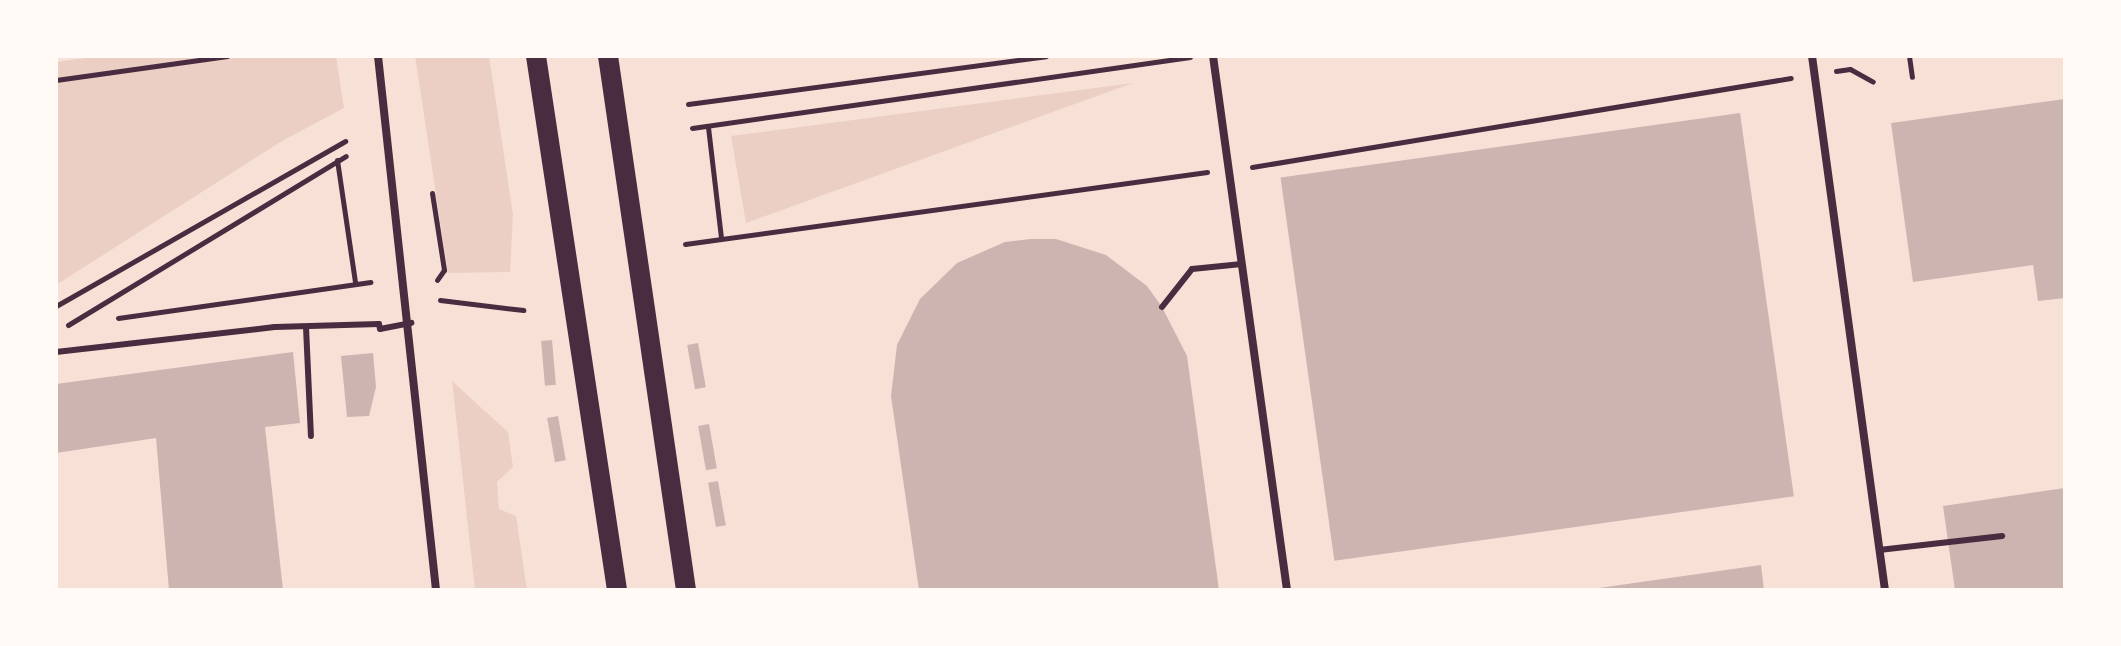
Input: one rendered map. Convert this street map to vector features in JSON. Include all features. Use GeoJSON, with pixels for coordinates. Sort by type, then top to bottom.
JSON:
{"type":"FeatureCollection","features":[{"type":"Feature","properties":{"kind":"main road"},"geometry":{"type":"LineString","coordinates":[[536,56],[617,590]]}},
{"type":"Feature","properties":{"kind":"main road"},"geometry":{"type":"LineString","coordinates":[[608,56],[686,590]]}},
{"type":"Feature","properties":{"kind":"street"},"geometry":{"type":"LineString","coordinates":[[378,56],[411,323],[436,590]]}},
{"type":"Feature","properties":{"kind":"street"},"geometry":{"type":"LineString","coordinates":[[1213,56],[1287,590]]}},
{"type":"Feature","properties":{"kind":"street"},"geometry":{"type":"LineString","coordinates":[[1812,56],[1885,590]]}},
{"type":"Feature","properties":{"kind":"lane"},"geometry":{"type":"LineString","coordinates":[[1162,307],[1192,269],[1242,264]]}},
{"type":"Feature","properties":{"kind":"lane"},"geometry":{"type":"LineString","coordinates":[[56,352],[306,327],[379,324],[380,329],[411,323]]}},
{"type":"Feature","properties":{"kind":"lane"},"geometry":{"type":"LineString","coordinates":[[306,327],[311,436]]}},
{"type":"Feature","properties":{"kind":"lane"},"geometry":{"type":"LineString","coordinates":[[1879,550],[2002,536]]}},
{"type":"Feature","properties":{"kind":"path"},"geometry":{"type":"LineString","coordinates":[[56,80],[227,56]]}},
{"type":"Feature","properties":{"kind":"path"},"geometry":{"type":"LineString","coordinates":[[688,104],[1046,56]]}},
{"type":"Feature","properties":{"kind":"path"},"geometry":{"type":"LineString","coordinates":[[692,128],[1198,56]]}},
{"type":"Feature","properties":{"kind":"path"},"geometry":{"type":"LineString","coordinates":[[1909,56],[1912,77]]}},
{"type":"Feature","properties":{"kind":"path"},"geometry":{"type":"LineString","coordinates":[[1850,69],[1873,82]]}},
{"type":"Feature","properties":{"kind":"path"},"geometry":{"type":"LineString","coordinates":[[1767,83],[1780,80]]}},
{"type":"Feature","properties":{"kind":"path"},"geometry":{"type":"LineString","coordinates":[[708,127],[721,238]]}},
{"type":"Feature","properties":{"kind":"path"},"geometry":{"type":"LineString","coordinates":[[56,306],[345,141]]}},
{"type":"Feature","properties":{"kind":"path"},"geometry":{"type":"LineString","coordinates":[[67,325],[346,156]]}},
{"type":"Feature","properties":{"kind":"path"},"geometry":{"type":"LineString","coordinates":[[337,160],[355,282]]}},
{"type":"Feature","properties":{"kind":"path"},"geometry":{"type":"LineString","coordinates":[[432,193],[444,270],[437,280]]}},
{"type":"Feature","properties":{"kind":"path"},"geometry":{"type":"LineString","coordinates":[[112,319],[370,282]]}},
{"type":"Feature","properties":{"kind":"path"},"geometry":{"type":"LineString","coordinates":[[440,300],[523,310]]}},
{"type":"Feature","properties":{"kind":"path"},"geometry":{"type":"LineString","coordinates":[[56,327],[97,321]]}},
{"type":"Feature","properties":{"kind":"shaded area"},"geometry":{"type":"Polygon","coordinates":[[[100,56],[336,56],[344,108],[282,141],[56,285],[56,62],[100,56]]]}},
{"type":"Feature","properties":{"kind":"shaded area"},"geometry":{"type":"Polygon","coordinates":[[[415,56],[489,56],[513,215],[510,272],[448,273],[415,56]]]}},
{"type":"Feature","properties":{"kind":"shaded area"},"geometry":{"type":"Polygon","coordinates":[[[1133,83],[746,223],[731,136],[1133,83]]]}},
{"type":"Feature","properties":{"kind":"shaded area"},"geometry":{"type":"Polygon","coordinates":[[[452,381],[508,432],[513,467],[497,482],[499,509],[516,516],[527,590],[475,590],[452,381]]]}},
{"type":"Feature","properties":{"kind":"building"},"geometry":{"type":"Polygon","coordinates":[[[2065,99],[2065,298],[2038,301],[2033,265],[1913,282],[1891,123],[2065,99]]]}},
{"type":"Feature","properties":{"kind":"building"},"geometry":{"type":"Polygon","coordinates":[[[1740,113],[1794,496],[1334,561],[1281,178],[1740,113]]]}},
{"type":"Feature","properties":{"kind":"building"},"geometry":{"type":"Polygon","coordinates":[[[1056,239],[1106,255],[1147,286],[1162,307],[1187,356],[1219,590],[919,590],[891,396],[897,345],[920,299],[957,263],[1005,242],[1056,239]]]}},
{"type":"Feature","properties":{"kind":"building"},"geometry":{"type":"Polygon","coordinates":[[[552,340],[556,385],[545,386],[541,341],[552,340]]]}},
{"type":"Feature","properties":{"kind":"building"},"geometry":{"type":"Polygon","coordinates":[[[698,343],[706,387],[695,389],[687,345],[698,343]]]}},
{"type":"Feature","properties":{"kind":"building"},"geometry":{"type":"Polygon","coordinates":[[[293,352],[300,423],[265,427],[283,590],[169,590],[156,438],[56,453],[56,384],[293,352]]]}},
{"type":"Feature","properties":{"kind":"building"},"geometry":{"type":"Polygon","coordinates":[[[373,353],[376,387],[369,416],[347,417],[341,356],[373,353]]]}},
{"type":"Feature","properties":{"kind":"building"},"geometry":{"type":"Polygon","coordinates":[[[558,416],[566,460],[555,462],[547,418],[558,416]]]}},
{"type":"Feature","properties":{"kind":"building"},"geometry":{"type":"Polygon","coordinates":[[[709,424],[717,468],[706,470],[698,426],[709,424]]]}},
{"type":"Feature","properties":{"kind":"building"},"geometry":{"type":"Polygon","coordinates":[[[718,481],[726,525],[716,527],[708,483],[718,481]]]}},
{"type":"Feature","properties":{"kind":"building"},"geometry":{"type":"Polygon","coordinates":[[[2065,488],[2065,590],[1955,590],[1943,506],[2065,488]]]}},
{"type":"Feature","properties":{"kind":"building"},"geometry":{"type":"Polygon","coordinates":[[[1761,565],[1764,590],[1599,590],[1599,588],[1761,565]]]}}]}
